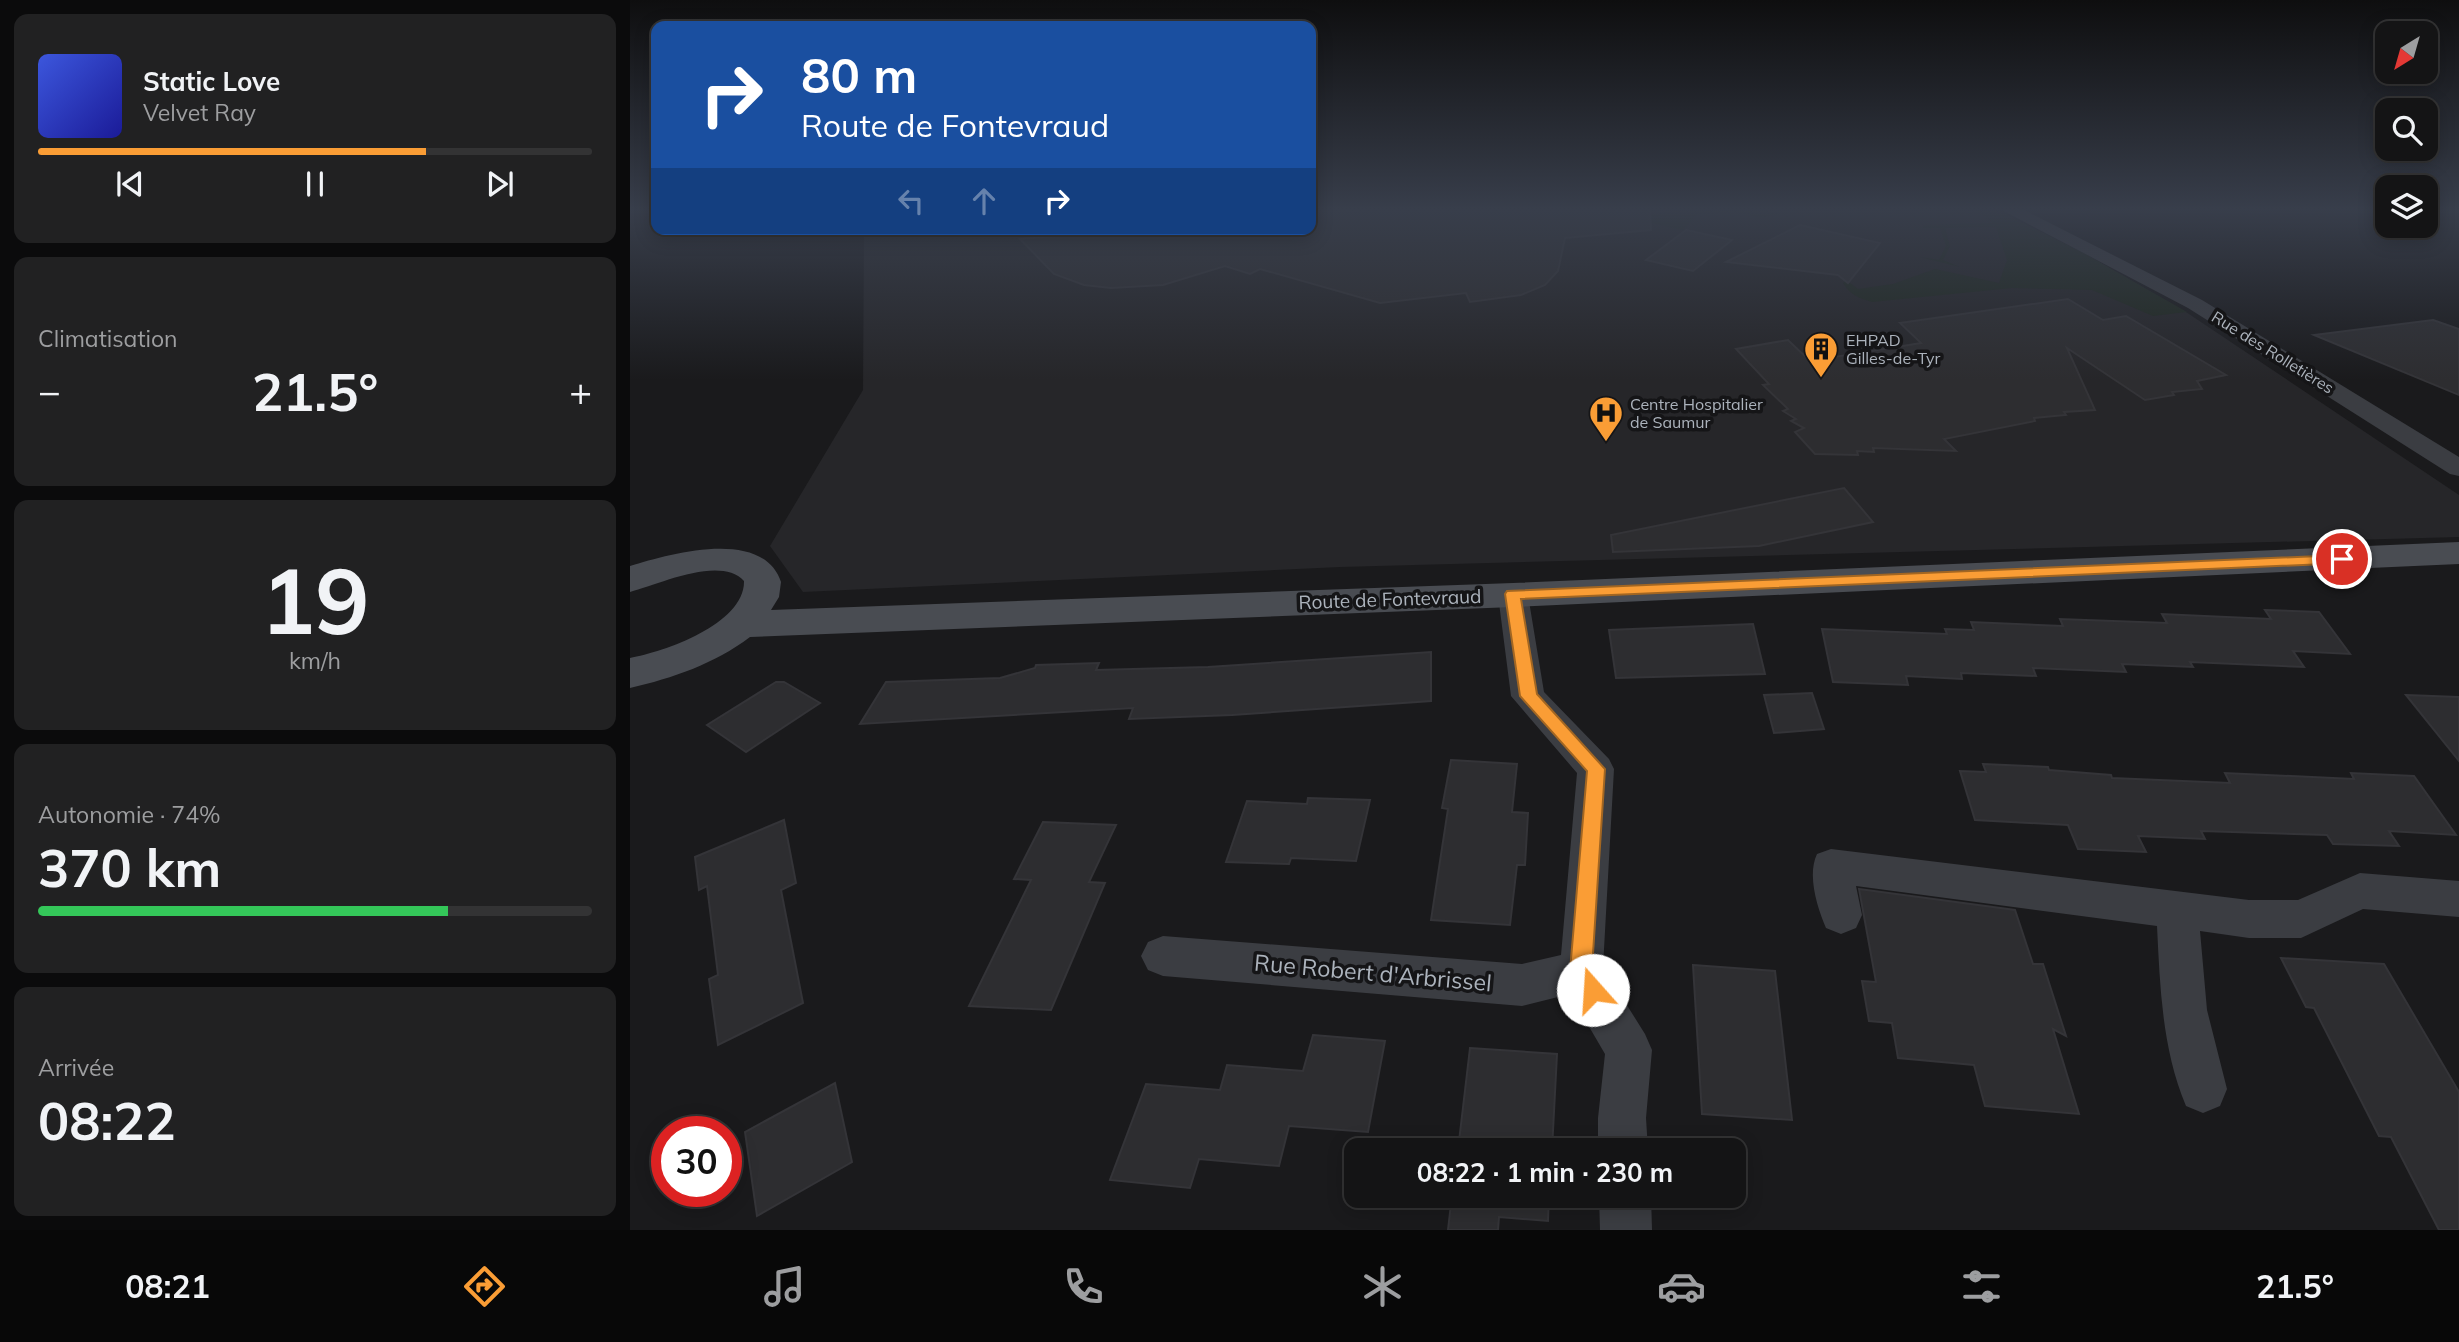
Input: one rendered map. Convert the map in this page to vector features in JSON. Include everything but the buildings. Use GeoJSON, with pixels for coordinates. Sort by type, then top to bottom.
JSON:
{"type":"FeatureCollection","features":[{"type":"Feature","properties":{"kind":"street","name":"Rue des Rolletières"},"geometry":{"type":"LineString","coordinates":[[2119,265],[2194,304],[2459,468]]}},
{"type":"Feature","properties":{"kind":"street","name":"Route de Fontevraud"},"geometry":{"type":"LineString","coordinates":[[740,624],[2459,553]]}},
{"type":"Feature","properties":{"kind":"street"},"geometry":{"type":"LineString","coordinates":[[630,580],[672,566],[706,560],[735,561],[752,567],[761,577],[763,591],[756,607],[740,624],[715,642],[682,659],[630,673]]}},
{"type":"Feature","properties":{"kind":"street"},"geometry":{"type":"LineString","coordinates":[[1513,594],[1528,696],[1596,769],[1581,971],[1629,1050],[1623,1138]]}},
{"type":"Feature","properties":{"kind":"street"},"geometry":{"type":"LineString","coordinates":[[1841,915],[1831,866],[2249,919],[2301,919],[2360,891],[2459,898]]}},
{"type":"Feature","properties":{"kind":"street"},"geometry":{"type":"LineString","coordinates":[[2177,910],[2184,1010],[2203,1088]]}},
{"type":"Feature","properties":{"kind":"street","name":"Rue Robert d'Arbrissel"},"geometry":{"type":"LineString","coordinates":[[1163,956],[1522,985],[1581,971]]}},
{"type":"Feature","properties":{"kind":"street"},"geometry":{"type":"LineString","coordinates":[[1625,1208],[1626,1230]]}},
{"type":"Feature","properties":{"kind":"shaded area","name":"Centre Hospitalier de Saumur"},"geometry":{"type":"Polygon","coordinates":[[[864,265],[2105,265],[2186,312],[2459,495],[2459,537],[1340,567],[803,592],[770,546],[863,390],[864,265]]]}},
{"type":"Feature","properties":{"kind":"shaded area"},"geometry":{"type":"Polygon","coordinates":[[[2005,265],[2105,265],[2187,312],[2153,316],[2092,290],[2012,288],[1872,302],[1855,296],[1843,283],[1846,280],[1858,289],[1893,284],[1935,269],[1999,283],[2005,265]]]}},
{"type":"Feature","properties":{"kind":"place","name":"EHPAD Gilles-de-Tyr"},"geometry":{"type":"Point","coordinates":[1821,379]}},
{"type":"Feature","properties":{"kind":"place","name":"Centre Hospitalier de Saumur"},"geometry":{"type":"Point","coordinates":[1606,443]}},
{"type":"Feature","properties":{"kind":"route"},"geometry":{"type":"LineString","coordinates":[[1593,990],[1581,971],[1596,769],[1528,696],[1513,594],[2342,559]]}}]}
